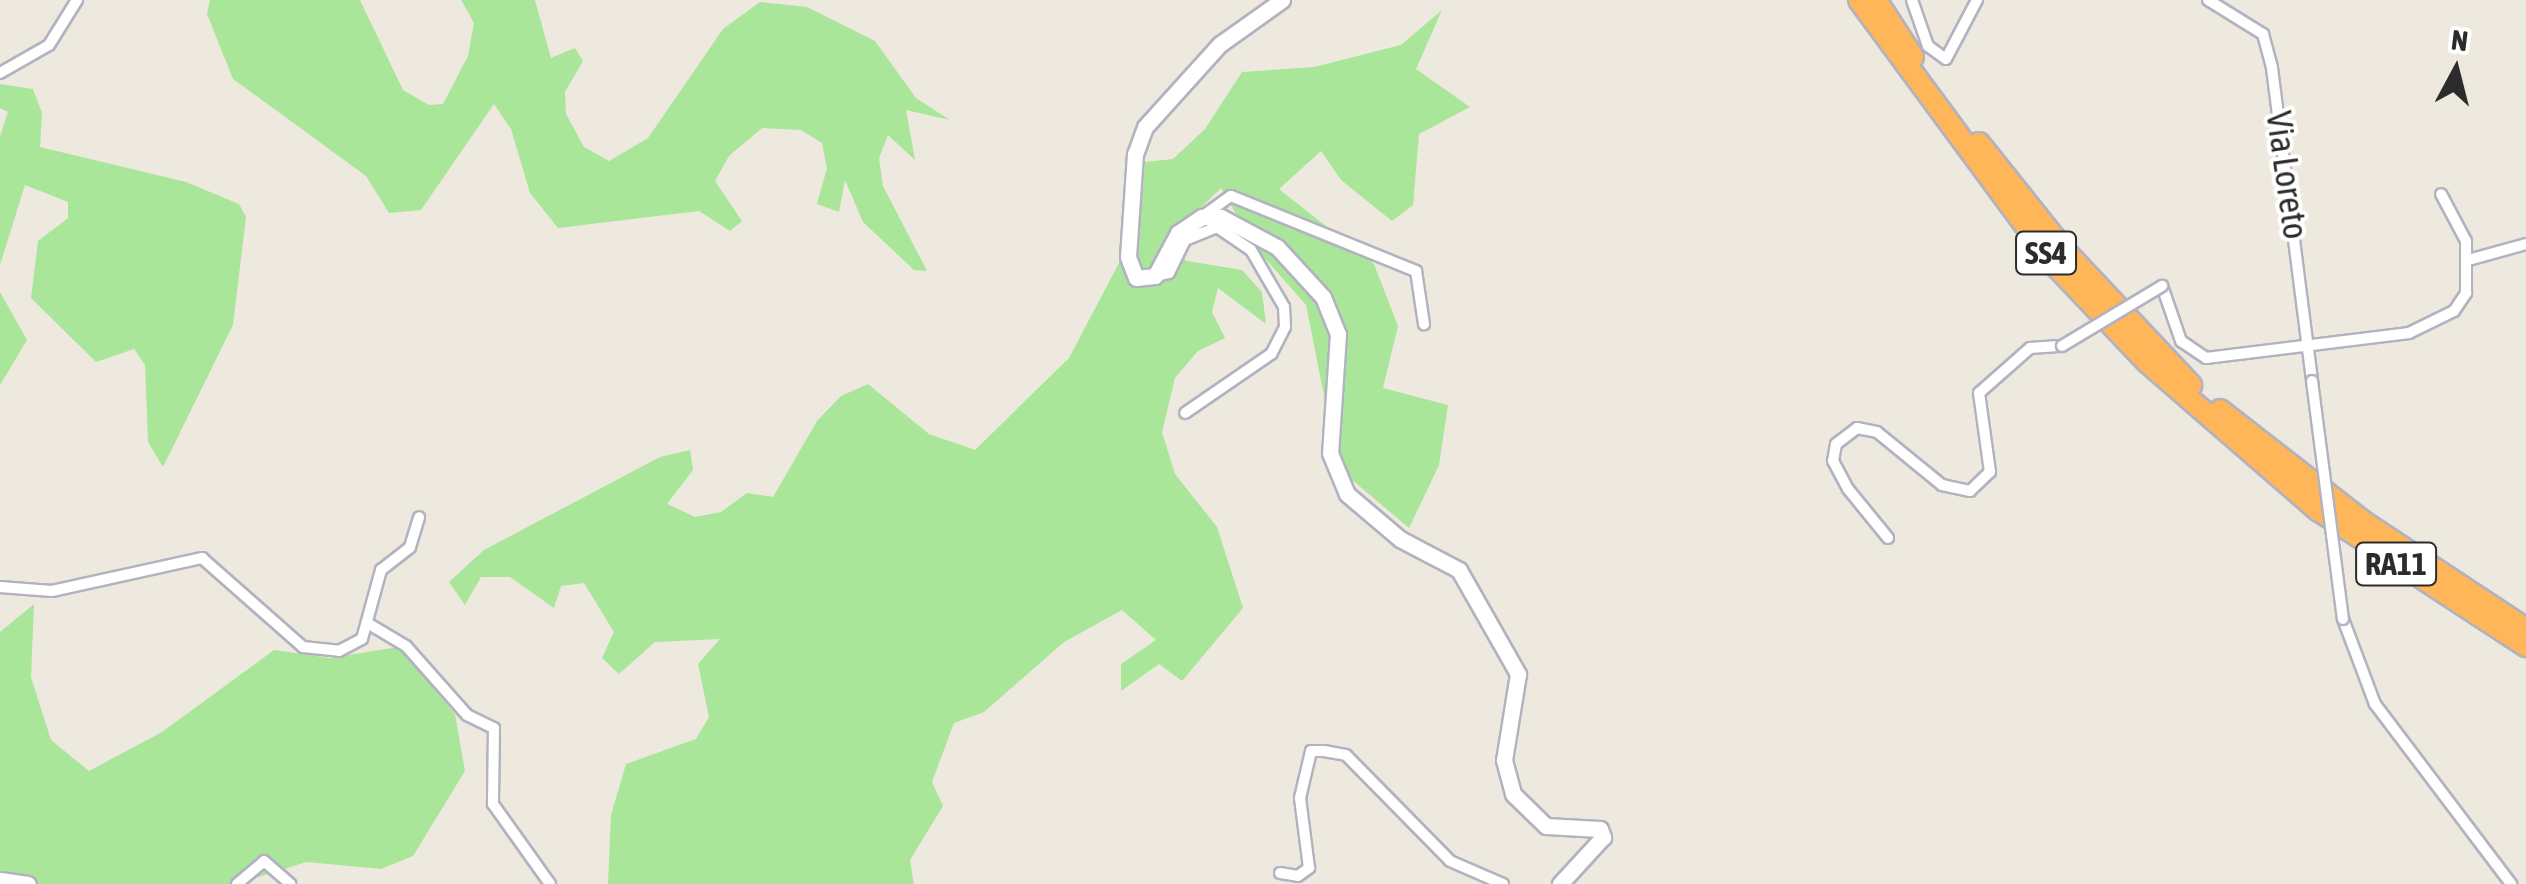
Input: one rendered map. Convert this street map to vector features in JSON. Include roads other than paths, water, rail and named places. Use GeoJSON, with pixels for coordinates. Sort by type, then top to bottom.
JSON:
{"type":"FeatureCollection","features":[{"type":"Feature","properties":{"kind":"highway","name":"SS4"},"geometry":{"type":"LineString","coordinates":[[1859,0],[2052,262],[2275,466]]}},
{"type":"Feature","properties":{"kind":"highway","name":"SS4"},"geometry":{"type":"LineString","coordinates":[[1876,0],[2066,252],[2196,390],[2275,466]]}},
{"type":"Feature","properties":{"kind":"highway","name":"RA11"},"geometry":{"type":"LineString","coordinates":[[2275,466],[2526,629]]}},
{"type":"Feature","properties":{"kind":"highway","name":"RA11"},"geometry":{"type":"LineString","coordinates":[[2275,466],[2526,646]]}},
{"type":"Feature","properties":{"kind":"street"},"geometry":{"type":"LineString","coordinates":[[0,73],[49,45],[77,0]]}},
{"type":"Feature","properties":{"kind":"street"},"geometry":{"type":"LineString","coordinates":[[1185,413],[1271,354],[1285,328],[1284,307],[1251,250],[1217,227],[1184,240],[1169,273],[1136,278],[1126,230],[1144,128],[1220,44],[1282,0]]}},
{"type":"Feature","properties":{"kind":"street"},"geometry":{"type":"LineString","coordinates":[[1912,0],[1928,46],[1946,60],[1977,0]]}},
{"type":"Feature","properties":{"kind":"street","name":"Via Loreto"},"geometry":{"type":"LineString","coordinates":[[2208,0],[2262,34],[2272,68],[2344,618],[2375,704],[2511,884]]}},
{"type":"Feature","properties":{"kind":"street"},"geometry":{"type":"LineString","coordinates":[[1888,538],[1848,490],[1833,461],[1836,444],[1857,428],[1877,432],[1942,485],[1970,491],[1990,472],[1979,393],[2030,348],[2062,346],[2162,286],[2182,341],[2206,358],[2409,333],[2442,320],[2461,305],[2468,260],[2460,221],[2441,194]]}},
{"type":"Feature","properties":{"kind":"street"},"geometry":{"type":"LineString","coordinates":[[1156,276],[1178,233],[1231,196],[1416,271],[1424,324]]}},
{"type":"Feature","properties":{"kind":"street"},"geometry":{"type":"LineString","coordinates":[[1202,216],[1236,220],[1277,246],[1323,297],[1338,334],[1330,453],[1347,494],[1400,539],[1458,570],[1518,674],[1504,760],[1514,794],[1546,826],[1600,829],[1603,838],[1560,884]]}},
{"type":"Feature","properties":{"kind":"street"},"geometry":{"type":"LineString","coordinates":[[2468,260],[2526,244]]}},
{"type":"Feature","properties":{"kind":"street"},"geometry":{"type":"LineString","coordinates":[[0,587],[52,591],[189,556],[202,558],[303,647],[350,649],[369,624],[381,570],[410,547],[419,518]]}},
{"type":"Feature","properties":{"kind":"street"},"geometry":{"type":"LineString","coordinates":[[369,624],[406,646],[456,705],[494,728],[493,804],[552,883]]}},
{"type":"Feature","properties":{"kind":"street"},"geometry":{"type":"LineString","coordinates":[[1280,873],[1298,876],[1309,868],[1300,798],[1311,751],[1324,751],[1346,755],[1372,777],[1450,860],[1504,884]]}},
{"type":"Feature","properties":{"kind":"street"},"geometry":{"type":"LineString","coordinates":[[237,884],[264,861],[290,884]]}},
{"type":"Feature","properties":{"kind":"street"},"geometry":{"type":"LineString","coordinates":[[0,880],[28,884]]}}]}
